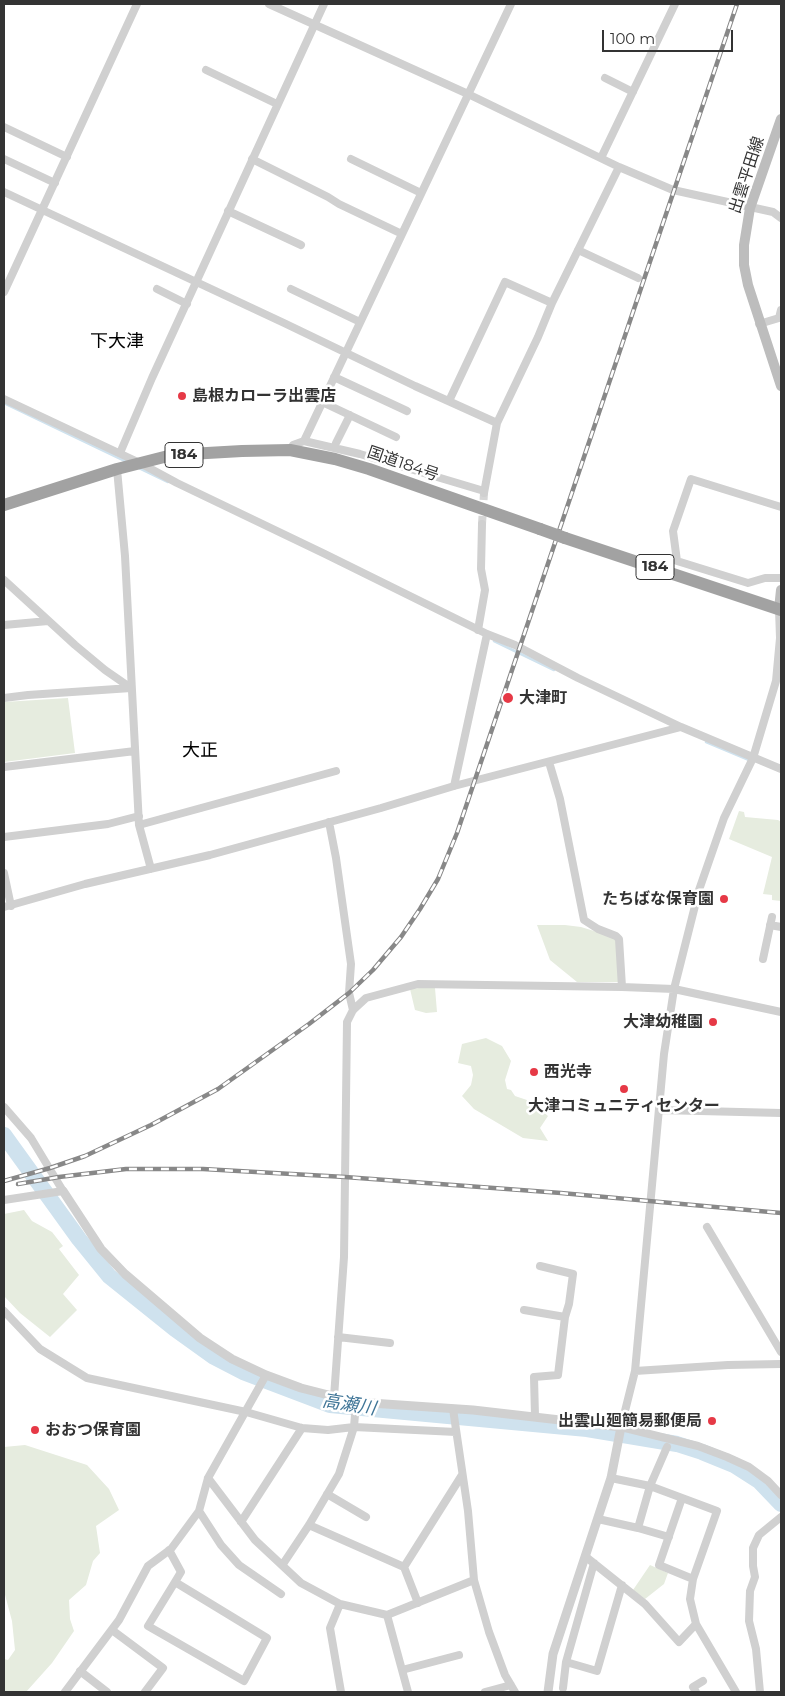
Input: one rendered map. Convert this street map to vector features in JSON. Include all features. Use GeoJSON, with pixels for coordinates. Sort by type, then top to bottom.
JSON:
{"type":"FeatureCollection","features":[{"type":"Feature","properties":{"kind":"highway","name":"国道184号"},"geometry":{"type":"LineString","coordinates":[[4,505],[117,469],[172,456],[290,450],[335,459],[369,469],[566,538],[780,609]]}},
{"type":"Feature","properties":{"kind":"main road","name":"出雲平田線"},"geometry":{"type":"LineString","coordinates":[[781,119],[750,208],[744,245],[744,265],[748,285],[759,324],[781,383]]}},
{"type":"Feature","properties":{"kind":"main road"},"geometry":{"type":"LineString","coordinates":[[780,609],[781,590]]}},
{"type":"Feature","properties":{"kind":"street"},"geometry":{"type":"LineString","coordinates":[[4,292],[137,4]]}},
{"type":"Feature","properties":{"kind":"street"},"geometry":{"type":"LineString","coordinates":[[269,4],[468,94],[619,167],[673,190],[773,212],[781,218]]}},
{"type":"Feature","properties":{"kind":"street"},"geometry":{"type":"LineString","coordinates":[[120,454],[228,210],[324,4]]}},
{"type":"Feature","properties":{"kind":"street"},"geometry":{"type":"LineString","coordinates":[[304,441],[511,4]]}},
{"type":"Feature","properties":{"kind":"street"},"geometry":{"type":"LineString","coordinates":[[601,158],[675,4]]}},
{"type":"Feature","properties":{"kind":"street"},"geometry":{"type":"LineString","coordinates":[[206,70],[277,104]]}},
{"type":"Feature","properties":{"kind":"street"},"geometry":{"type":"LineString","coordinates":[[605,78],[633,92]]}},
{"type":"Feature","properties":{"kind":"street"},"geometry":{"type":"LineString","coordinates":[[4,127],[67,157]]}},
{"type":"Feature","properties":{"kind":"street"},"geometry":{"type":"LineString","coordinates":[[4,159],[55,183]]}},
{"type":"Feature","properties":{"kind":"street"},"geometry":{"type":"LineString","coordinates":[[252,159],[402,234]]}},
{"type":"Feature","properties":{"kind":"street"},"geometry":{"type":"LineString","coordinates":[[351,159],[421,193]]}},
{"type":"Feature","properties":{"kind":"street"},"geometry":{"type":"LineString","coordinates":[[290,450],[294,445],[304,441],[360,454],[484,492],[497,423],[552,304],[619,167]]}},
{"type":"Feature","properties":{"kind":"street"},"geometry":{"type":"LineString","coordinates":[[4,192],[497,423]]}},
{"type":"Feature","properties":{"kind":"street"},"geometry":{"type":"LineString","coordinates":[[228,210],[301,245]]}},
{"type":"Feature","properties":{"kind":"street"},"geometry":{"type":"LineString","coordinates":[[578,250],[638,278]]}},
{"type":"Feature","properties":{"kind":"street"},"geometry":{"type":"LineString","coordinates":[[448,401],[505,282],[552,304]]}},
{"type":"Feature","properties":{"kind":"street"},"geometry":{"type":"LineString","coordinates":[[157,289],[187,304]]}},
{"type":"Feature","properties":{"kind":"street"},"geometry":{"type":"LineString","coordinates":[[291,289],[360,322]]}},
{"type":"Feature","properties":{"kind":"street"},"geometry":{"type":"LineString","coordinates":[[759,324],[779,318],[781,310]]}},
{"type":"Feature","properties":{"kind":"street"},"geometry":{"type":"LineString","coordinates":[[334,377],[407,411]]}},
{"type":"Feature","properties":{"kind":"street"},"geometry":{"type":"LineString","coordinates":[[4,399],[140,463],[177,483],[478,630],[515,645],[578,678],[681,727],[781,769]]}},
{"type":"Feature","properties":{"kind":"street"},"geometry":{"type":"LineString","coordinates":[[322,402],[396,436]]}},
{"type":"Feature","properties":{"kind":"street"},"geometry":{"type":"LineString","coordinates":[[336,444],[350,415]]}},
{"type":"Feature","properties":{"kind":"street"},"geometry":{"type":"LineString","coordinates":[[117,469],[126,556],[139,820],[151,869]]}},
{"type":"Feature","properties":{"kind":"street"},"geometry":{"type":"LineString","coordinates":[[781,507],[691,478],[673,531],[677,561],[748,583],[765,578],[781,578]]}},
{"type":"Feature","properties":{"kind":"street"},"geometry":{"type":"LineString","coordinates":[[478,630],[485,590],[481,569],[482,524]]}},
{"type":"Feature","properties":{"kind":"street"},"geometry":{"type":"LineString","coordinates":[[4,580],[105,670],[131,688]]}},
{"type":"Feature","properties":{"kind":"street"},"geometry":{"type":"LineString","coordinates":[[548,1692],[553,1654],[611,1478],[635,1371],[664,1054],[674,989],[699,890],[724,818],[753,758],[776,681],[780,638],[780,609]]}},
{"type":"Feature","properties":{"kind":"street"},"geometry":{"type":"LineString","coordinates":[[4,625],[48,621]]}},
{"type":"Feature","properties":{"kind":"street"},"geometry":{"type":"LineString","coordinates":[[454,786],[487,634]]}},
{"type":"Feature","properties":{"kind":"street"},"geometry":{"type":"LineString","coordinates":[[4,698],[131,688]]}},
{"type":"Feature","properties":{"kind":"street"},"geometry":{"type":"LineString","coordinates":[[4,873],[7,907],[85,884],[210,855],[454,786],[681,727]]}},
{"type":"Feature","properties":{"kind":"street"},"geometry":{"type":"LineString","coordinates":[[4,767],[135,751]]}},
{"type":"Feature","properties":{"kind":"street"},"geometry":{"type":"LineString","coordinates":[[548,762],[560,799],[584,920],[619,939],[622,987]]}},
{"type":"Feature","properties":{"kind":"street"},"geometry":{"type":"LineString","coordinates":[[4,837],[139,820],[336,771]]}},
{"type":"Feature","properties":{"kind":"street"},"geometry":{"type":"LineString","coordinates":[[329,822],[351,964],[349,993],[353,1010]]}},
{"type":"Feature","properties":{"kind":"street"},"geometry":{"type":"LineString","coordinates":[[763,959],[771,921],[781,927]]}},
{"type":"Feature","properties":{"kind":"street"},"geometry":{"type":"LineString","coordinates":[[334,1397],[344,1257],[348,1022],[353,1010],[366,998],[418,984],[622,987],[674,989],[781,1012]]}},
{"type":"Feature","properties":{"kind":"street"},"geometry":{"type":"LineString","coordinates":[[659,1110],[781,1113],[781,1106]]}},
{"type":"Feature","properties":{"kind":"street"},"geometry":{"type":"LineString","coordinates":[[4,1107],[31,1138],[101,1249],[125,1274],[200,1338],[232,1359],[266,1375],[301,1388],[356,1402],[535,1416],[621,1427],[698,1446],[749,1467],[768,1481],[781,1495]]}},
{"type":"Feature","properties":{"kind":"street"},"geometry":{"type":"LineString","coordinates":[[4,1200],[63,1191]]}},
{"type":"Feature","properties":{"kind":"street"},"geometry":{"type":"LineString","coordinates":[[706,1227],[781,1352]]}},
{"type":"Feature","properties":{"kind":"street"},"geometry":{"type":"LineString","coordinates":[[535,1416],[534,1377],[558,1375],[565,1317],[569,1304],[573,1274],[540,1266]]}},
{"type":"Feature","properties":{"kind":"street"},"geometry":{"type":"LineString","coordinates":[[524,1310],[565,1317]]}},
{"type":"Feature","properties":{"kind":"street"},"geometry":{"type":"LineString","coordinates":[[4,1311],[40,1349],[87,1378],[246,1412],[302,1428],[328,1430],[354,1427],[456,1432]]}},
{"type":"Feature","properties":{"kind":"street"},"geometry":{"type":"LineString","coordinates":[[338,1337],[390,1343]]}},
{"type":"Feature","properties":{"kind":"street"},"geometry":{"type":"LineString","coordinates":[[635,1371],[728,1365],[781,1364]]}},
{"type":"Feature","properties":{"kind":"street"},"geometry":{"type":"LineString","coordinates":[[65,1692],[120,1620],[148,1566],[169,1550],[199,1511],[208,1478],[266,1375]]}},
{"type":"Feature","properties":{"kind":"street"},"geometry":{"type":"LineString","coordinates":[[283,1564],[339,1474],[354,1427],[356,1402]]}},
{"type":"Feature","properties":{"kind":"street"},"geometry":{"type":"LineString","coordinates":[[453,1409],[468,1512],[474,1580],[489,1632],[505,1675],[513,1689],[485,1692]]}},
{"type":"Feature","properties":{"kind":"street"},"geometry":{"type":"LineString","coordinates":[[241,1522],[302,1428]]}},
{"type":"Feature","properties":{"kind":"street"},"geometry":{"type":"LineString","coordinates":[[638,1528],[650,1486],[667,1447]]}},
{"type":"Feature","properties":{"kind":"street"},"geometry":{"type":"LineString","coordinates":[[404,1568],[462,1475]]}},
{"type":"Feature","properties":{"kind":"street"},"geometry":{"type":"LineString","coordinates":[[208,1478],[255,1540],[283,1564],[301,1583],[340,1604],[387,1615],[474,1580]]}},
{"type":"Feature","properties":{"kind":"street"},"geometry":{"type":"LineString","coordinates":[[611,1478],[650,1486],[717,1511],[693,1579],[690,1599],[696,1624],[736,1692]]}},
{"type":"Feature","properties":{"kind":"street"},"geometry":{"type":"LineString","coordinates":[[327,1494],[366,1517]]}},
{"type":"Feature","properties":{"kind":"street"},"geometry":{"type":"LineString","coordinates":[[682,1498],[659,1565],[693,1579]]}},
{"type":"Feature","properties":{"kind":"street"},"geometry":{"type":"LineString","coordinates":[[199,1511],[221,1545],[239,1565],[280,1594]]}},
{"type":"Feature","properties":{"kind":"street"},"geometry":{"type":"LineString","coordinates":[[598,1518],[669,1537]]}},
{"type":"Feature","properties":{"kind":"street"},"geometry":{"type":"LineString","coordinates":[[760,1692],[756,1649],[749,1620],[750,1591],[755,1577],[753,1548],[759,1535],[781,1518]]}},
{"type":"Feature","properties":{"kind":"street"},"geometry":{"type":"LineString","coordinates":[[309,1525],[404,1568],[418,1603]]}},
{"type":"Feature","properties":{"kind":"street"},"geometry":{"type":"LineString","coordinates":[[169,1550],[182,1572],[175,1582],[148,1626],[244,1681],[267,1638],[175,1582]]}},
{"type":"Feature","properties":{"kind":"street"},"geometry":{"type":"LineString","coordinates":[[586,1556],[645,1604],[679,1642],[696,1624]]}},
{"type":"Feature","properties":{"kind":"street"},"geometry":{"type":"LineString","coordinates":[[563,1688],[566,1662],[594,1563]]}},
{"type":"Feature","properties":{"kind":"street"},"geometry":{"type":"LineString","coordinates":[[566,1662],[597,1672],[622,1585]]}},
{"type":"Feature","properties":{"kind":"street"},"geometry":{"type":"LineString","coordinates":[[340,1604],[330,1628],[342,1692]]}},
{"type":"Feature","properties":{"kind":"street"},"geometry":{"type":"LineString","coordinates":[[387,1615],[408,1692]]}},
{"type":"Feature","properties":{"kind":"street"},"geometry":{"type":"LineString","coordinates":[[112,1630],[163,1668],[145,1692]]}},
{"type":"Feature","properties":{"kind":"street"},"geometry":{"type":"LineString","coordinates":[[402,1670],[459,1656]]}},
{"type":"Feature","properties":{"kind":"street"},"geometry":{"type":"LineString","coordinates":[[80,1671],[107,1692]]}},
{"type":"Feature","properties":{"kind":"street"},"geometry":{"type":"LineString","coordinates":[[696,1692],[693,1687],[703,1681]]}},
{"type":"Feature","properties":{"kind":"shaded area"},"geometry":{"type":"Polygon","coordinates":[[[68,698],[75,753],[4,762],[4,702],[68,698]]]}},
{"type":"Feature","properties":{"kind":"shaded area"},"geometry":{"type":"Polygon","coordinates":[[[739,811],[744,812],[745,817],[778,820],[781,822],[781,901],[772,900],[772,895],[763,894],[772,857],[729,839],[739,811]]]}},
{"type":"Feature","properties":{"kind":"shaded area"},"geometry":{"type":"Polygon","coordinates":[[[537,925],[581,927],[617,938],[620,982],[577,982],[550,960],[537,925]]]}},
{"type":"Feature","properties":{"kind":"shaded area"},"geometry":{"type":"Polygon","coordinates":[[[435,988],[437,1012],[426,1013],[415,1010],[410,989],[435,988]]]}},
{"type":"Feature","properties":{"kind":"shaded area"},"geometry":{"type":"Polygon","coordinates":[[[486,1038],[502,1046],[511,1061],[505,1080],[507,1089],[511,1090],[515,1096],[533,1102],[548,1116],[540,1128],[548,1141],[523,1138],[474,1109],[462,1096],[471,1085],[473,1075],[471,1066],[458,1063],[462,1044],[486,1038]]]}},
{"type":"Feature","properties":{"kind":"shaded area"},"geometry":{"type":"Polygon","coordinates":[[[24,1210],[32,1221],[52,1232],[63,1246],[59,1249],[79,1275],[63,1294],[77,1310],[50,1337],[20,1313],[4,1296],[4,1214],[24,1210]]]}},
{"type":"Feature","properties":{"kind":"shaded area"},"geometry":{"type":"Polygon","coordinates":[[[25,1445],[87,1465],[109,1489],[119,1510],[96,1526],[100,1553],[93,1561],[86,1585],[69,1600],[70,1619],[74,1631],[52,1663],[26,1692],[4,1692],[4,1659],[8,1660],[15,1650],[12,1621],[4,1591],[4,1447],[25,1445]]]}},
{"type":"Feature","properties":{"kind":"shaded area"},"geometry":{"type":"Polygon","coordinates":[[[650,1565],[668,1573],[664,1584],[645,1599],[633,1590],[650,1565]]]}},
{"type":"Feature","properties":{"kind":"waterway"},"geometry":{"type":"LineString","coordinates":[[6,404],[125,461]]}},
{"type":"Feature","properties":{"kind":"waterway"},"geometry":{"type":"LineString","coordinates":[[139,468],[168,482]]}},
{"type":"Feature","properties":{"kind":"waterway"},"geometry":{"type":"LineString","coordinates":[[494,641],[554,670]]}},
{"type":"Feature","properties":{"kind":"waterway"},"geometry":{"type":"LineString","coordinates":[[706,742],[749,760]]}},
{"type":"Feature","properties":{"kind":"waterway","name":"高瀬川"},"geometry":{"type":"LineString","coordinates":[[4,1135],[79,1239],[109,1276],[175,1329],[214,1357],[243,1372],[330,1405],[587,1429],[677,1444],[734,1465],[759,1481],[781,1504]]}},
{"type":"Feature","properties":{"kind":"tunnel"},"geometry":{"type":"LineString","coordinates":[[482,524],[484,493]]}},
{"type":"Feature","properties":{"kind":"railway"},"geometry":{"type":"LineString","coordinates":[[4,1181],[85,1156],[151,1125],[218,1089],[349,993],[373,970],[401,937],[420,909],[438,879],[457,833],[737,4]]}},
{"type":"Feature","properties":{"kind":"railway"},"geometry":{"type":"LineString","coordinates":[[18,1184],[126,1169],[203,1169],[345,1177],[561,1193],[781,1213]]}},
{"type":"Feature","properties":{"kind":"place","name":"島根カローラ出雲店"},"geometry":{"type":"Point","coordinates":[182,396]}},
{"type":"Feature","properties":{"kind":"place","name":"大津町"},"geometry":{"type":"Point","coordinates":[508,698]}},
{"type":"Feature","properties":{"kind":"place","name":"たちばな保育園"},"geometry":{"type":"Point","coordinates":[724,899]}},
{"type":"Feature","properties":{"kind":"place","name":"大津幼稚園"},"geometry":{"type":"Point","coordinates":[713,1022]}},
{"type":"Feature","properties":{"kind":"place","name":"西光寺"},"geometry":{"type":"Point","coordinates":[534,1072]}},
{"type":"Feature","properties":{"kind":"place","name":"大津コミュニティセンター"},"geometry":{"type":"Point","coordinates":[624,1089]}},
{"type":"Feature","properties":{"kind":"place","name":"出雲山廻簡易郵便局"},"geometry":{"type":"Point","coordinates":[712,1421]}},
{"type":"Feature","properties":{"kind":"place","name":"おおつ保育園"},"geometry":{"type":"Point","coordinates":[35,1430]}},
{"type":"Feature","properties":{"kind":"district","name":"下大津"},"geometry":{"type":"Point","coordinates":[117,342]}},
{"type":"Feature","properties":{"kind":"district","name":"大正"},"geometry":{"type":"Point","coordinates":[200,751]}}]}
